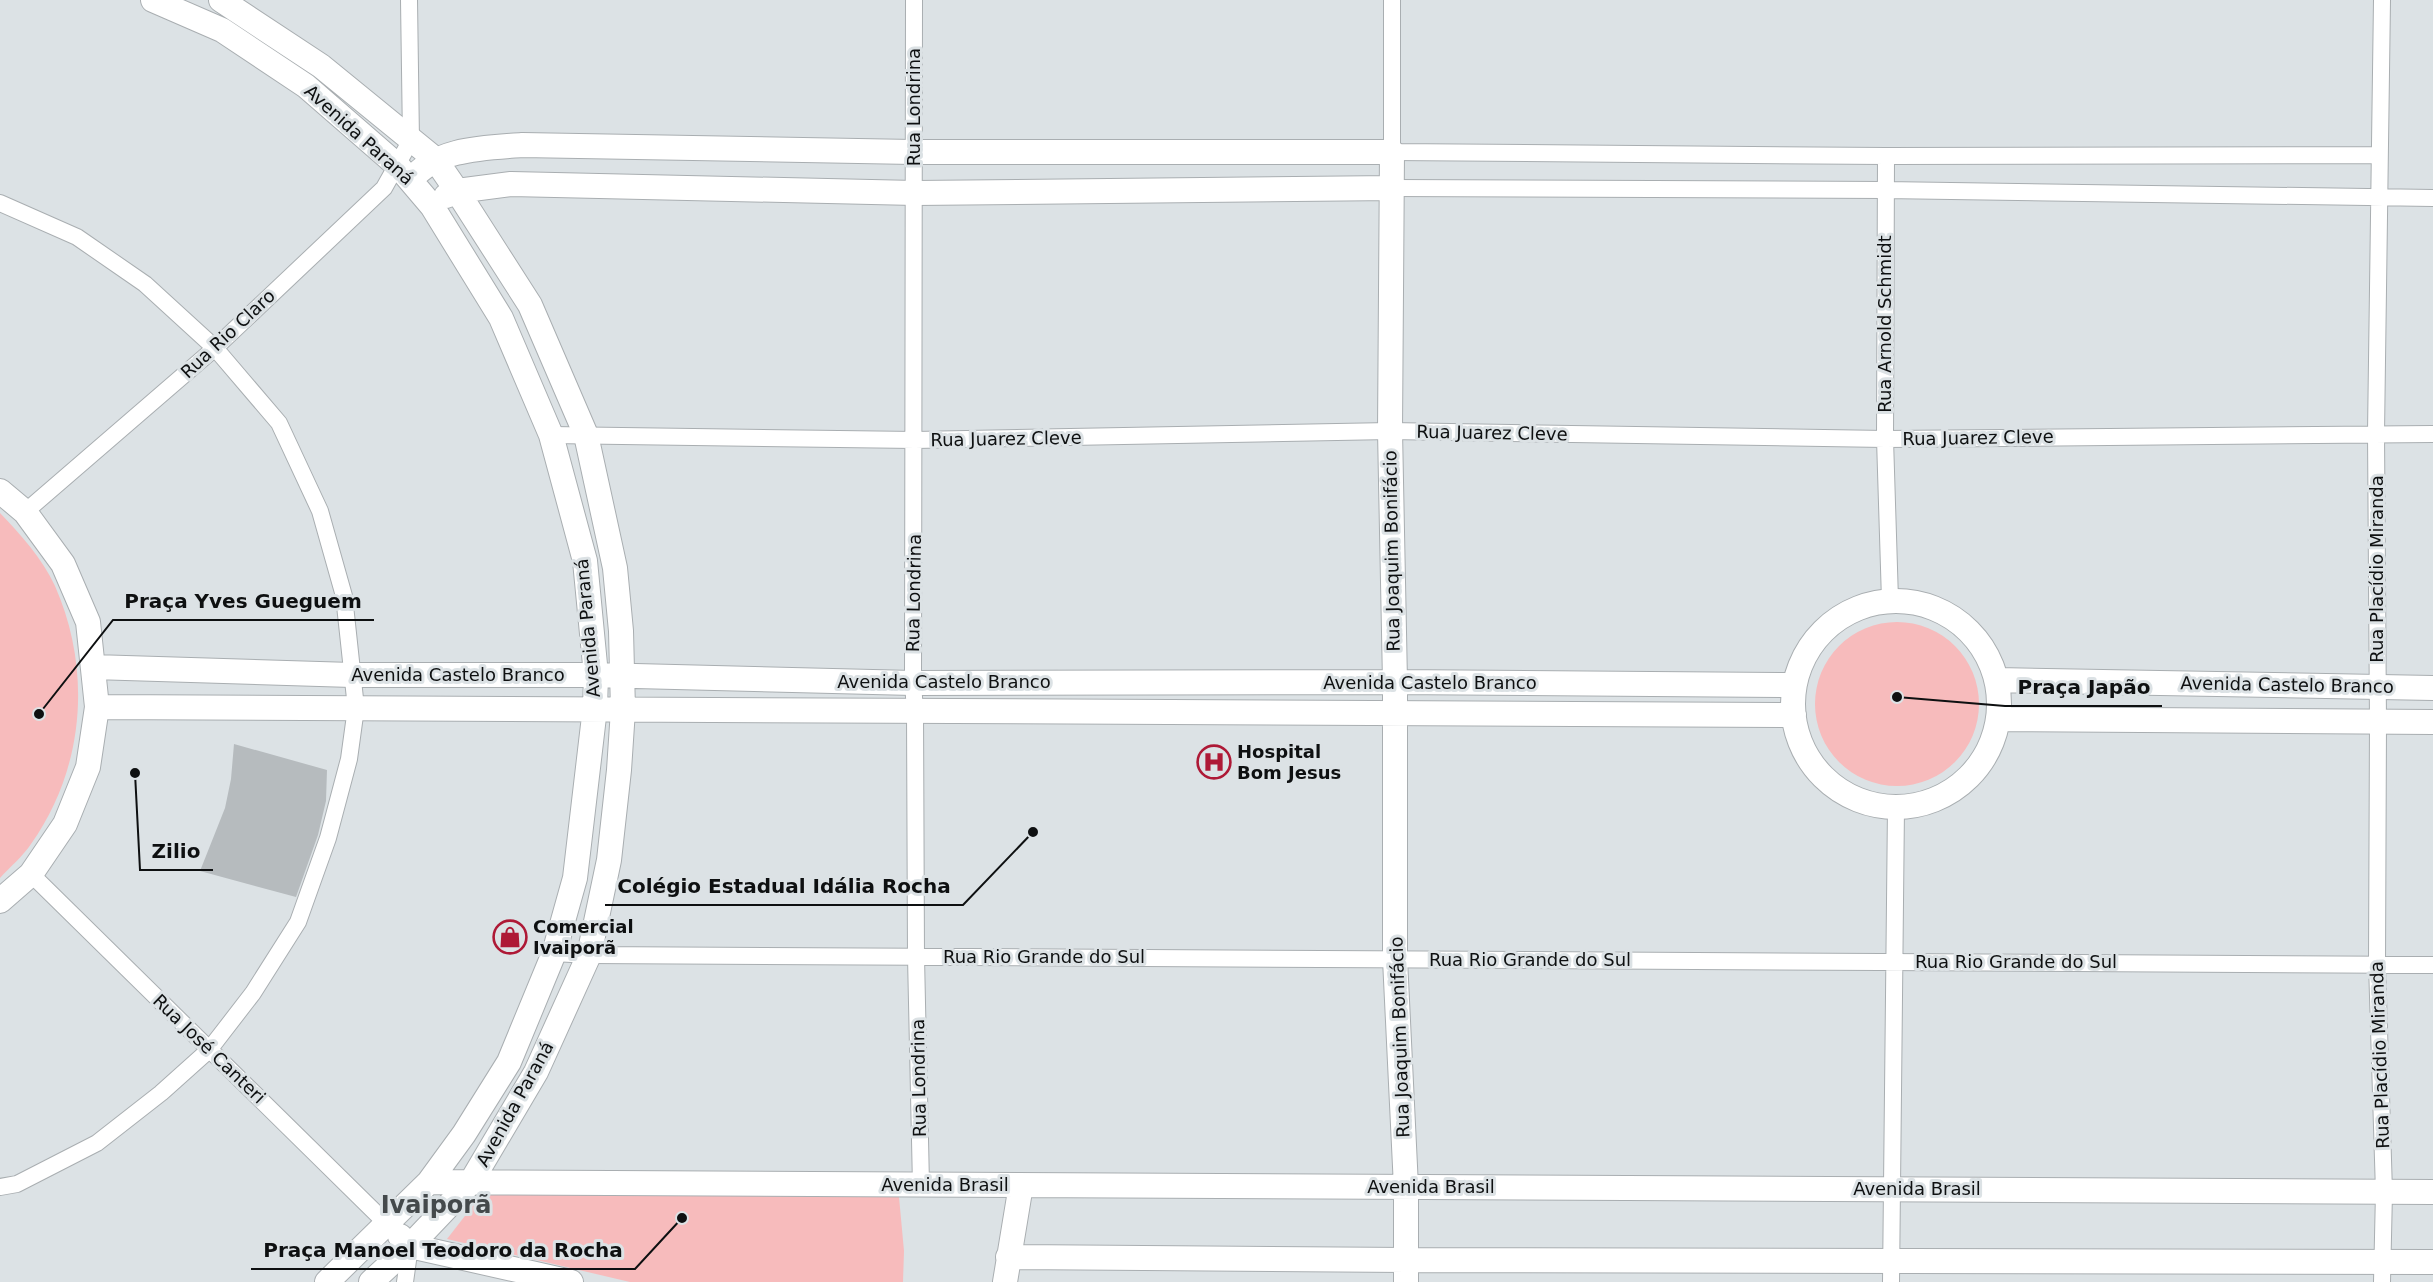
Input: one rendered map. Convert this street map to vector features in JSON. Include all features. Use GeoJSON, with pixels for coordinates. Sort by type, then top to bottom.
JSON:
{"type":"FeatureCollection","features":[{"type":"Feature","properties":{"kind":"street","name":"Avenida Paraná"},"geometry":{"type":"LineString","coordinates":[[153,0],[222,30],[297,80],[404,173],[432,206],[501,318],[551,435],[585,561],[596,675],[595,708],[574,878],[554,952],[509,1062],[464,1134],[429,1182],[327,1282]]}},
{"type":"Feature","properties":{"kind":"street","name":"Avenida Paraná"},"geometry":{"type":"LineString","coordinates":[[221,0],[321,66],[435,159],[530,305],[586,435],[615,568],[621,631],[623,710],[619,770],[609,860],[589,955],[536,1072],[471,1182],[410,1246],[371,1282]]}},
{"type":"Feature","properties":{"kind":"street"},"geometry":{"type":"LineString","coordinates":[[409,0],[411,140]]}},
{"type":"Feature","properties":{"kind":"street","name":"Rua Londrina"},"geometry":{"type":"LineString","coordinates":[[914,0],[913,683],[921,1185]]}},
{"type":"Feature","properties":{"kind":"street","name":"Rua Joaquim Bonifácio"},"geometry":{"type":"LineString","coordinates":[[1392,0],[1393,188],[1390,431],[1395,682],[1395,959],[1406,1187],[1406,1271]]}},
{"type":"Feature","properties":{"kind":"street","name":"Rua Placídio Miranda"},"geometry":{"type":"LineString","coordinates":[[2382,0],[2378,155],[2380,197],[2376,434],[2377,964],[2384,1192],[2382,1272]]}},
{"type":"Feature","properties":{"kind":"street","name":"Rua Rio Claro"},"geometry":{"type":"LineString","coordinates":[[25,512],[215,348],[384,188],[404,173],[411,140]]}},
{"type":"Feature","properties":{"kind":"street"},"geometry":{"type":"LineString","coordinates":[[404,173],[421,169],[435,159],[484,148],[522,145],[913,152],[1392,152],[1886,156],[2378,155]]}},
{"type":"Feature","properties":{"kind":"street","name":"Rua Arnold Schmidt"},"geometry":{"type":"LineString","coordinates":[[1886,156],[1886,439],[1890,600]]}},
{"type":"Feature","properties":{"kind":"street"},"geometry":{"type":"LineString","coordinates":[[432,206],[457,191],[511,184],[915,193],[1393,188],[1885,190],[2433,198]]}},
{"type":"Feature","properties":{"kind":"street"},"geometry":{"type":"LineString","coordinates":[[0,203],[78,237],[145,284],[215,348],[279,423],[320,511],[344,596],[356,708],[349,759],[328,838],[298,922],[253,993],[209,1050],[161,1093],[96,1143],[17,1184],[0,1187]]}},
{"type":"Feature","properties":{"kind":"street","name":"Rua Juarez Cleve"},"geometry":{"type":"LineString","coordinates":[[551,435],[915,440],[1390,431],[1886,439],[2433,434]]}},
{"type":"Feature","properties":{"kind":"street"},"geometry":{"type":"LineString","coordinates":[[0,491],[25,512],[63,564],[88,622],[98,707],[88,767],[65,824],[31,874],[0,901]]}},
{"type":"Feature","properties":{"kind":"street"},"geometry":{"type":"LineString","coordinates":[[1890,600],[1930,606],[1960,622],[1984,648],[1997,680],[2000,699],[1999,719],[1990,747],[1974,772],[1952,791],[1926,803],[1896,807],[1867,803],[1840,790],[1817,770],[1802,744],[1794,715],[1794,686],[1803,658],[1819,634],[1841,615],[1868,603],[1890,600]]}},
{"type":"Feature","properties":{"kind":"street","name":"Avenida Castelo Branco"},"geometry":{"type":"LineString","coordinates":[[93,667],[352,675],[596,675],[913,683],[1395,682],[1794,686]]}},
{"type":"Feature","properties":{"kind":"street","name":"Avenida Castelo Branco"},"geometry":{"type":"LineString","coordinates":[[1997,680],[2433,688]]}},
{"type":"Feature","properties":{"kind":"street","name":"Avenida Castelo Branco"},"geometry":{"type":"LineString","coordinates":[[98,707],[1794,715]]}},
{"type":"Feature","properties":{"kind":"street","name":"Avenida Castelo Branco"},"geometry":{"type":"LineString","coordinates":[[1999,719],[2433,722]]}},
{"type":"Feature","properties":{"kind":"street"},"geometry":{"type":"LineString","coordinates":[[1892,1271],[1896,807]]}},
{"type":"Feature","properties":{"kind":"street","name":"Rua José Canteri"},"geometry":{"type":"LineString","coordinates":[[31,874],[387,1224]]}},
{"type":"Feature","properties":{"kind":"street","name":"Rua Rio Grande do Sul"},"geometry":{"type":"LineString","coordinates":[[554,952],[589,955],[2433,964]]}},
{"type":"Feature","properties":{"kind":"street","name":"Avenida Brasil"},"geometry":{"type":"LineString","coordinates":[[429,1182],[2433,1192]]}},
{"type":"Feature","properties":{"kind":"street"},"geometry":{"type":"LineString","coordinates":[[1005,1282],[1022,1185]]}},
{"type":"Feature","properties":{"kind":"street"},"geometry":{"type":"LineString","coordinates":[[387,1224],[410,1246],[571,1282]]}},
{"type":"Feature","properties":{"kind":"street"},"geometry":{"type":"LineString","coordinates":[[405,1282],[410,1246]]}},
{"type":"Feature","properties":{"kind":"street"},"geometry":{"type":"LineString","coordinates":[[1008,1257],[1406,1271],[2382,1272],[2433,1262]]}},
{"type":"Feature","properties":{"kind":"shaded area"},"geometry":{"type":"Polygon","coordinates":[[[0,513],[37,556],[55,586],[67,618],[78,685],[77,718],[72,751],[63,783],[49,815],[31,844],[0,878],[0,513]]]}},
{"type":"Feature","properties":{"kind":"shaded area"},"geometry":{"type":"Polygon","coordinates":[[[1897,622],[1928,629],[1955,646],[1972,673],[1979,704],[1972,735],[1955,762],[1928,779],[1897,786],[1866,779],[1839,762],[1822,735],[1815,704],[1822,673],[1839,646],[1866,629],[1897,622]]]}},
{"type":"Feature","properties":{"kind":"shaded area"},"geometry":{"type":"Polygon","coordinates":[[[482,1194],[899,1197],[904,1251],[903,1282],[630,1282],[447,1239],[482,1194]]]}},
{"type":"Feature","properties":{"kind":"building"},"geometry":{"type":"Polygon","coordinates":[[[234,744],[327,770],[326,801],[318,835],[296,897],[200,871],[225,808],[231,779],[234,744]]]}},
{"type":"Feature","properties":{"kind":"place","name":"Praça Japão"},"geometry":{"type":"Point","coordinates":[1897,697]}},
{"type":"Feature","properties":{"kind":"place","name":"Praça Yves Gueguem"},"geometry":{"type":"Point","coordinates":[39,714]}},
{"type":"Feature","properties":{"kind":"place","name":"Hospital Bom Jesus"},"geometry":{"type":"Point","coordinates":[1214,762]}},
{"type":"Feature","properties":{"kind":"place","name":"Zilio"},"geometry":{"type":"Point","coordinates":[135,773]}},
{"type":"Feature","properties":{"kind":"place","name":"Colégio Estadual Idália Rocha"},"geometry":{"type":"Point","coordinates":[1033,832]}},
{"type":"Feature","properties":{"kind":"place","name":"Comercial Ivaiporã"},"geometry":{"type":"Point","coordinates":[510,937]}},
{"type":"Feature","properties":{"kind":"place","name":"Praça Manoel Teodoro da Rocha"},"geometry":{"type":"Point","coordinates":[682,1218]}},
{"type":"Feature","properties":{"kind":"district","name":"Ivaiporã"},"geometry":{"type":"Point","coordinates":[436,1205]}}]}
